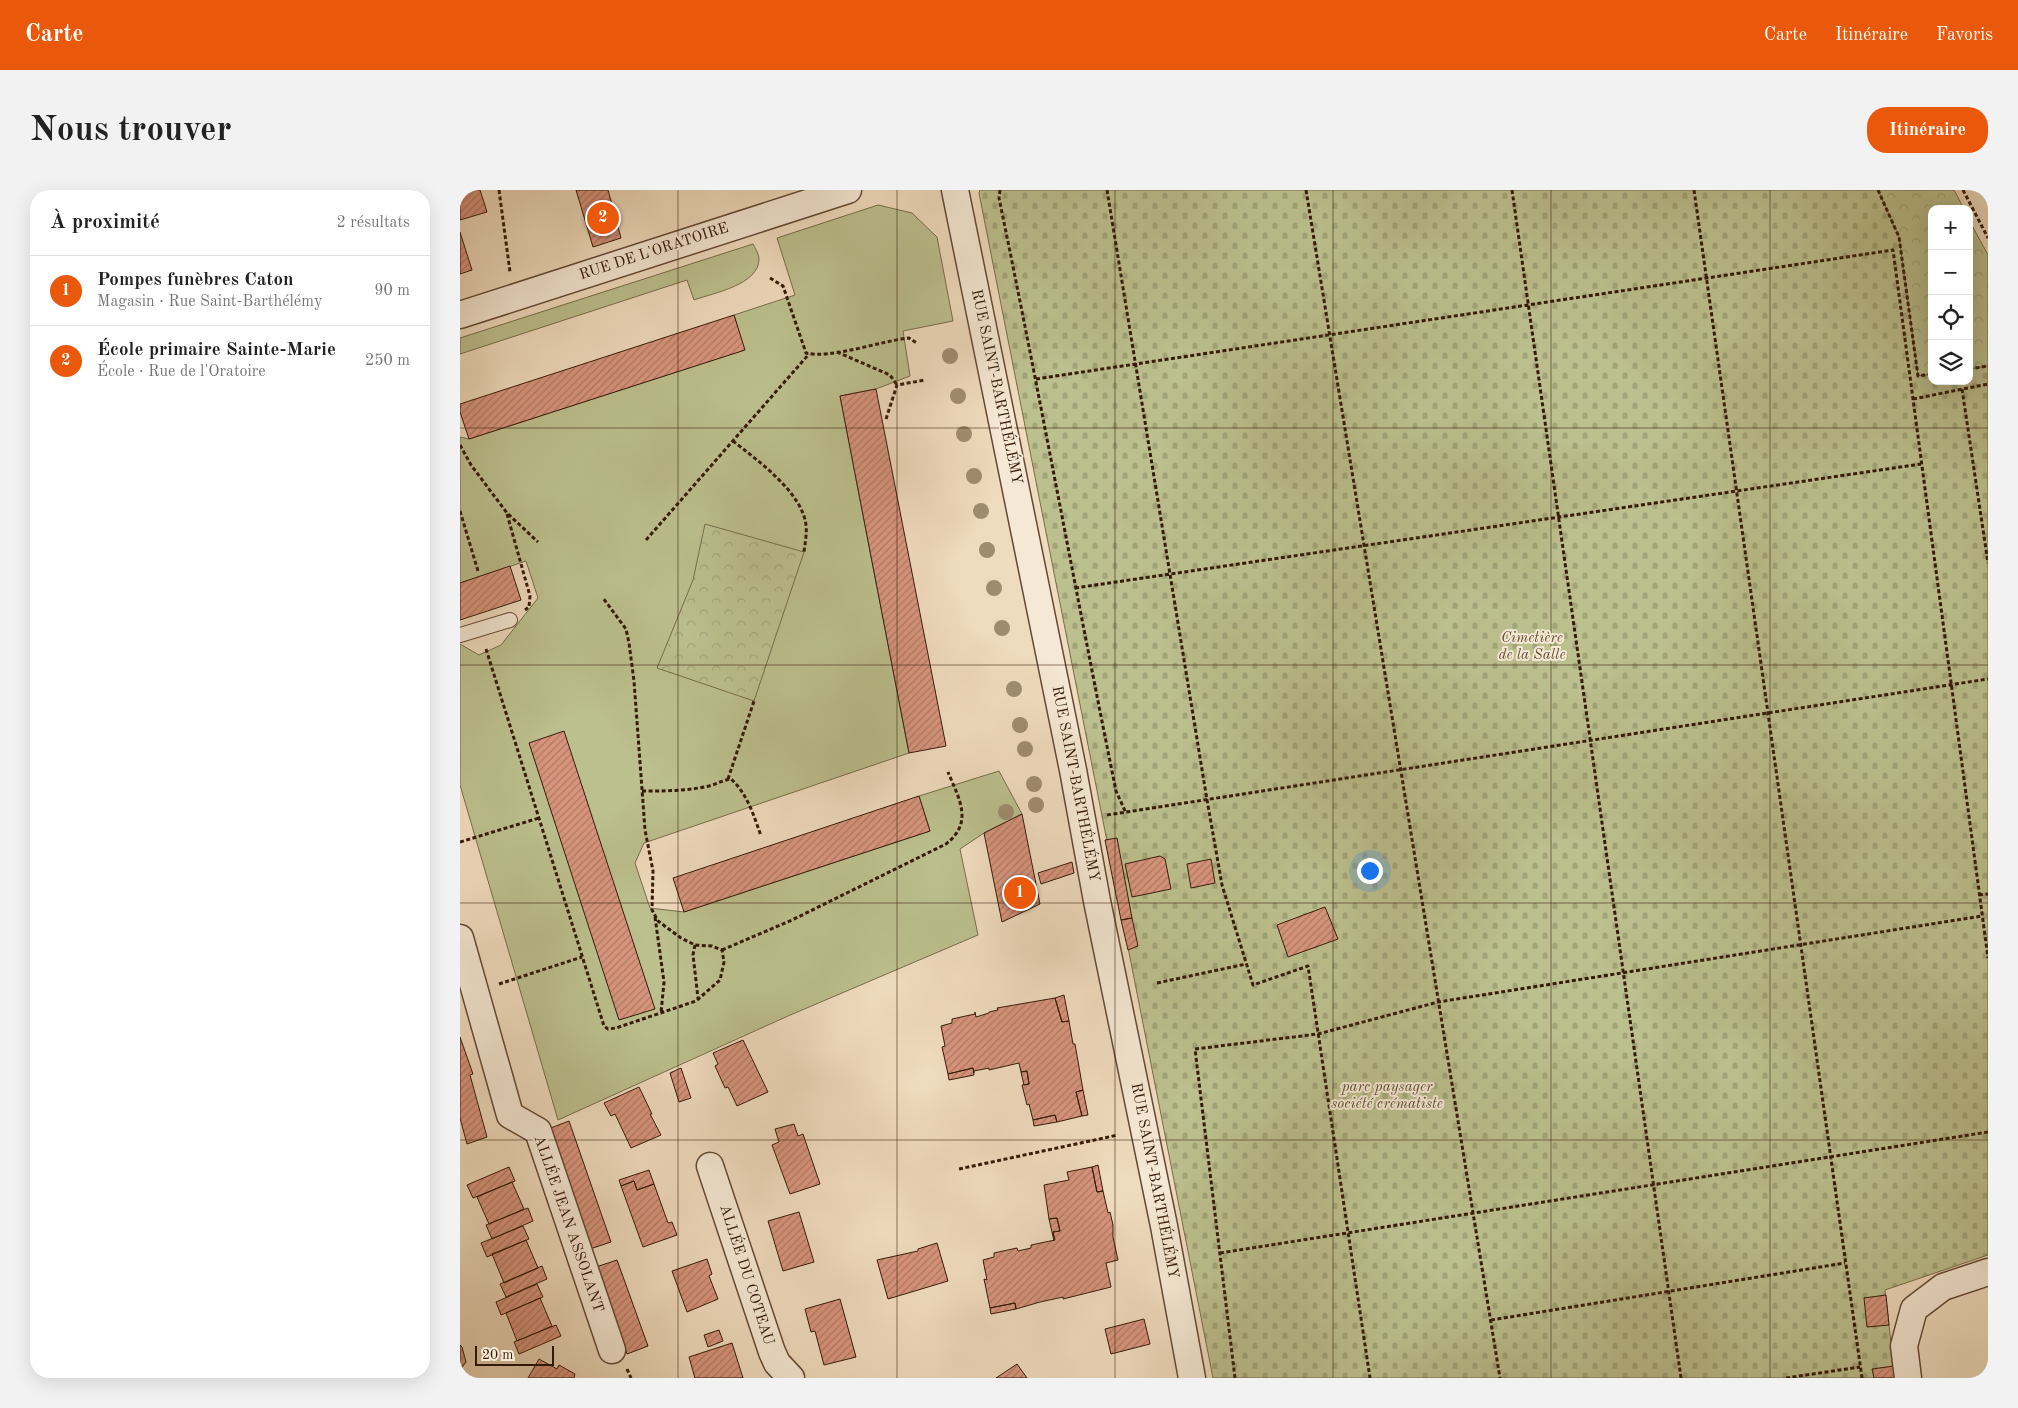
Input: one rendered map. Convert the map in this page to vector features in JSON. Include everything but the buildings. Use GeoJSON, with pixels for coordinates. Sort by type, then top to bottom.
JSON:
{"type":"FeatureCollection","features":[{"type":"Feature","properties":{"kind":"street","name":"RUE DE L'ORATOIRE"},"geometry":{"type":"LineString","coordinates":[[460,315],[848,190]]}},
{"type":"Feature","properties":{"kind":"street","name":"RUE SAINT-BARTHÉLÉMY"},"geometry":{"type":"LineString","coordinates":[[955,190],[987,342],[1099,911],[1145,1129],[1192,1378]]}},
{"type":"Feature","properties":{"kind":"street","name":"ALLÉE JEAN ASSOLANT"},"geometry":{"type":"LineString","coordinates":[[460,938],[510,1115],[538,1131],[612,1350]]}},
{"type":"Feature","properties":{"kind":"street","name":"ALLÉE DU COTEAU"},"geometry":{"type":"LineString","coordinates":[[710,1166],[772,1352],[777,1363],[791,1378]]}},
{"type":"Feature","properties":{"kind":"street"},"geometry":{"type":"LineString","coordinates":[[1908,1378],[1904,1346],[1914,1309],[1943,1287],[1988,1272]]}},
{"type":"Feature","properties":{"kind":"lane"},"geometry":{"type":"LineString","coordinates":[[460,635],[510,620]]}},
{"type":"Feature","properties":{"kind":"path"},"geometry":{"type":"LineString","coordinates":[[499,190],[514,297]]}},
{"type":"Feature","properties":{"kind":"path"},"geometry":{"type":"LineString","coordinates":[[1000,190],[999,198],[1116,791],[1126,813]]}},
{"type":"Feature","properties":{"kind":"path"},"geometry":{"type":"LineString","coordinates":[[1107,190],[1206,800],[1222,885],[1253,985],[1308,966],[1370,1378]]}},
{"type":"Feature","properties":{"kind":"path"},"geometry":{"type":"LineString","coordinates":[[1306,190],[1500,1378]]}},
{"type":"Feature","properties":{"kind":"path"},"geometry":{"type":"LineString","coordinates":[[1512,190],[1680,1378]]}},
{"type":"Feature","properties":{"kind":"path"},"geometry":{"type":"LineString","coordinates":[[1694,190],[1862,1378]]}},
{"type":"Feature","properties":{"kind":"path"},"geometry":{"type":"LineString","coordinates":[[1878,190],[1899,237],[1918,376],[1928,375]]}},
{"type":"Feature","properties":{"kind":"path"},"geometry":{"type":"LineString","coordinates":[[1963,190],[1988,238]]}},
{"type":"Feature","properties":{"kind":"path"},"geometry":{"type":"LineString","coordinates":[[1036,379],[1893,250],[1988,958]]}},
{"type":"Feature","properties":{"kind":"path"},"geometry":{"type":"LineString","coordinates":[[770,278],[783,286],[806,353],[815,355],[837,352],[908,338],[918,344]]}},
{"type":"Feature","properties":{"kind":"path"},"geometry":{"type":"LineString","coordinates":[[837,352],[890,375],[897,385]]}},
{"type":"Feature","properties":{"kind":"path"},"geometry":{"type":"LineString","coordinates":[[646,540],[809,354]]}},
{"type":"Feature","properties":{"kind":"path"},"geometry":{"type":"LineString","coordinates":[[1973,368],[1988,366]]}},
{"type":"Feature","properties":{"kind":"path"},"geometry":{"type":"LineString","coordinates":[[897,385],[925,380]]}},
{"type":"Feature","properties":{"kind":"path"},"geometry":{"type":"LineString","coordinates":[[1913,399],[1988,384]]}},
{"type":"Feature","properties":{"kind":"path"},"geometry":{"type":"LineString","coordinates":[[886,419],[897,385]]}},
{"type":"Feature","properties":{"kind":"path"},"geometry":{"type":"LineString","coordinates":[[1962,389],[1988,563]]}},
{"type":"Feature","properties":{"kind":"path"},"geometry":{"type":"LineString","coordinates":[[733,441],[771,470],[787,488],[806,524],[804,552]]}},
{"type":"Feature","properties":{"kind":"path"},"geometry":{"type":"LineString","coordinates":[[460,445],[471,465],[507,513],[538,542]]}},
{"type":"Feature","properties":{"kind":"path"},"geometry":{"type":"LineString","coordinates":[[1075,588],[1922,464]]}},
{"type":"Feature","properties":{"kind":"path"},"geometry":{"type":"LineString","coordinates":[[460,511],[478,571]]}},
{"type":"Feature","properties":{"kind":"path"},"geometry":{"type":"LineString","coordinates":[[507,513],[530,596],[529,607],[510,620]]}},
{"type":"Feature","properties":{"kind":"path"},"geometry":{"type":"LineString","coordinates":[[603,598],[626,629],[629,643],[634,681],[645,830],[653,871],[652,910],[658,921],[681,938],[695,945],[712,946],[722,950],[792,920],[946,844],[955,837],[961,828],[962,812],[962,805],[948,772]]}},
{"type":"Feature","properties":{"kind":"path"},"geometry":{"type":"LineString","coordinates":[[480,629],[604,1026],[608,1029],[616,1028],[698,999],[720,980],[724,962],[722,950]]}},
{"type":"Feature","properties":{"kind":"path"},"geometry":{"type":"LineString","coordinates":[[1082,818],[1126,813],[1988,679]]}},
{"type":"Feature","properties":{"kind":"path"},"geometry":{"type":"LineString","coordinates":[[728,779],[754,701]]}},
{"type":"Feature","properties":{"kind":"path"},"geometry":{"type":"LineString","coordinates":[[642,792],[711,786],[731,779],[737,784],[751,807],[761,836]]}},
{"type":"Feature","properties":{"kind":"path"},"geometry":{"type":"LineString","coordinates":[[460,842],[539,818]]}},
{"type":"Feature","properties":{"kind":"path"},"geometry":{"type":"LineString","coordinates":[[1979,895],[1988,894]]}},
{"type":"Feature","properties":{"kind":"path"},"geometry":{"type":"LineString","coordinates":[[655,914],[664,982],[661,1013]]}},
{"type":"Feature","properties":{"kind":"path"},"geometry":{"type":"LineString","coordinates":[[1235,1378],[1195,1049],[1318,1034],[1438,1002],[1982,916]]}},
{"type":"Feature","properties":{"kind":"path"},"geometry":{"type":"LineString","coordinates":[[695,945],[693,955],[698,999]]}},
{"type":"Feature","properties":{"kind":"path"},"geometry":{"type":"LineString","coordinates":[[475,993],[582,956]]}},
{"type":"Feature","properties":{"kind":"path"},"geometry":{"type":"LineString","coordinates":[[1157,983],[1246,964]]}},
{"type":"Feature","properties":{"kind":"path"},"geometry":{"type":"LineString","coordinates":[[959,1169],[1145,1129]]}},
{"type":"Feature","properties":{"kind":"path"},"geometry":{"type":"LineString","coordinates":[[1220,1253],[1988,1132]]}},
{"type":"Feature","properties":{"kind":"path"},"geometry":{"type":"LineString","coordinates":[[1491,1320],[1845,1263]]}},
{"type":"Feature","properties":{"kind":"path"},"geometry":{"type":"LineString","coordinates":[[1786,1378],[1860,1367]]}},
{"type":"Feature","properties":{"kind":"green space","name":"Cimetière de la Salle"},"geometry":{"type":"Polygon","coordinates":[[[980,190],[1878,190],[1899,237],[1918,376],[1928,375],[1928,385],[1973,385],[1973,368],[1988,366],[1988,1255],[1885,1290],[1895,1378],[1213,1378],[979,193],[980,190]]]}},
{"type":"Feature","properties":{"kind":"green space"},"geometry":{"type":"Polygon","coordinates":[[[1878,190],[1954,190],[1962,205],[1928,205],[1928,375],[1918,376],[1899,237],[1878,190]]]}},
{"type":"Feature","properties":{"kind":"green space"},"geometry":{"type":"Polygon","coordinates":[[[878,205],[912,213],[937,237],[953,321],[903,331],[910,376],[876,389],[840,396],[909,753],[644,843],[635,863],[650,908],[684,912],[930,831],[919,796],[999,771],[1022,814],[984,833],[960,849],[978,935],[788,1016],[558,1120],[460,785],[460,644],[479,655],[501,645],[538,598],[526,561],[460,583],[460,437],[469,439],[744,350],[734,315],[795,295],[777,238],[878,205]]]}},
{"type":"Feature","properties":{"kind":"green space"},"geometry":{"type":"Polygon","coordinates":[[[1973,227],[1988,255],[1988,366],[1973,368],[1973,227]]]}},
{"type":"Feature","properties":{"kind":"green space"},"geometry":{"type":"Polygon","coordinates":[[[753,244],[759,257],[757,268],[752,275],[734,287],[694,300],[687,280],[460,354],[460,338],[753,244]]]}},
{"type":"Feature","properties":{"kind":"green space"},"geometry":{"type":"Polygon","coordinates":[[[705,524],[804,552],[754,701],[657,668],[693,580],[705,524]]]}},
{"type":"Feature","properties":{"kind":"place","name":"École primaire Sainte-Marie"},"geometry":{"type":"Point","coordinates":[603,218]}},
{"type":"Feature","properties":{"kind":"place","name":"Pompes funèbres Caton"},"geometry":{"type":"Point","coordinates":[1020,893]}},
{"type":"Feature","properties":{"kind":"park label","name":"parc paysager société crématiste"},"geometry":{"type":"Point","coordinates":[1387,1096]}}]}
